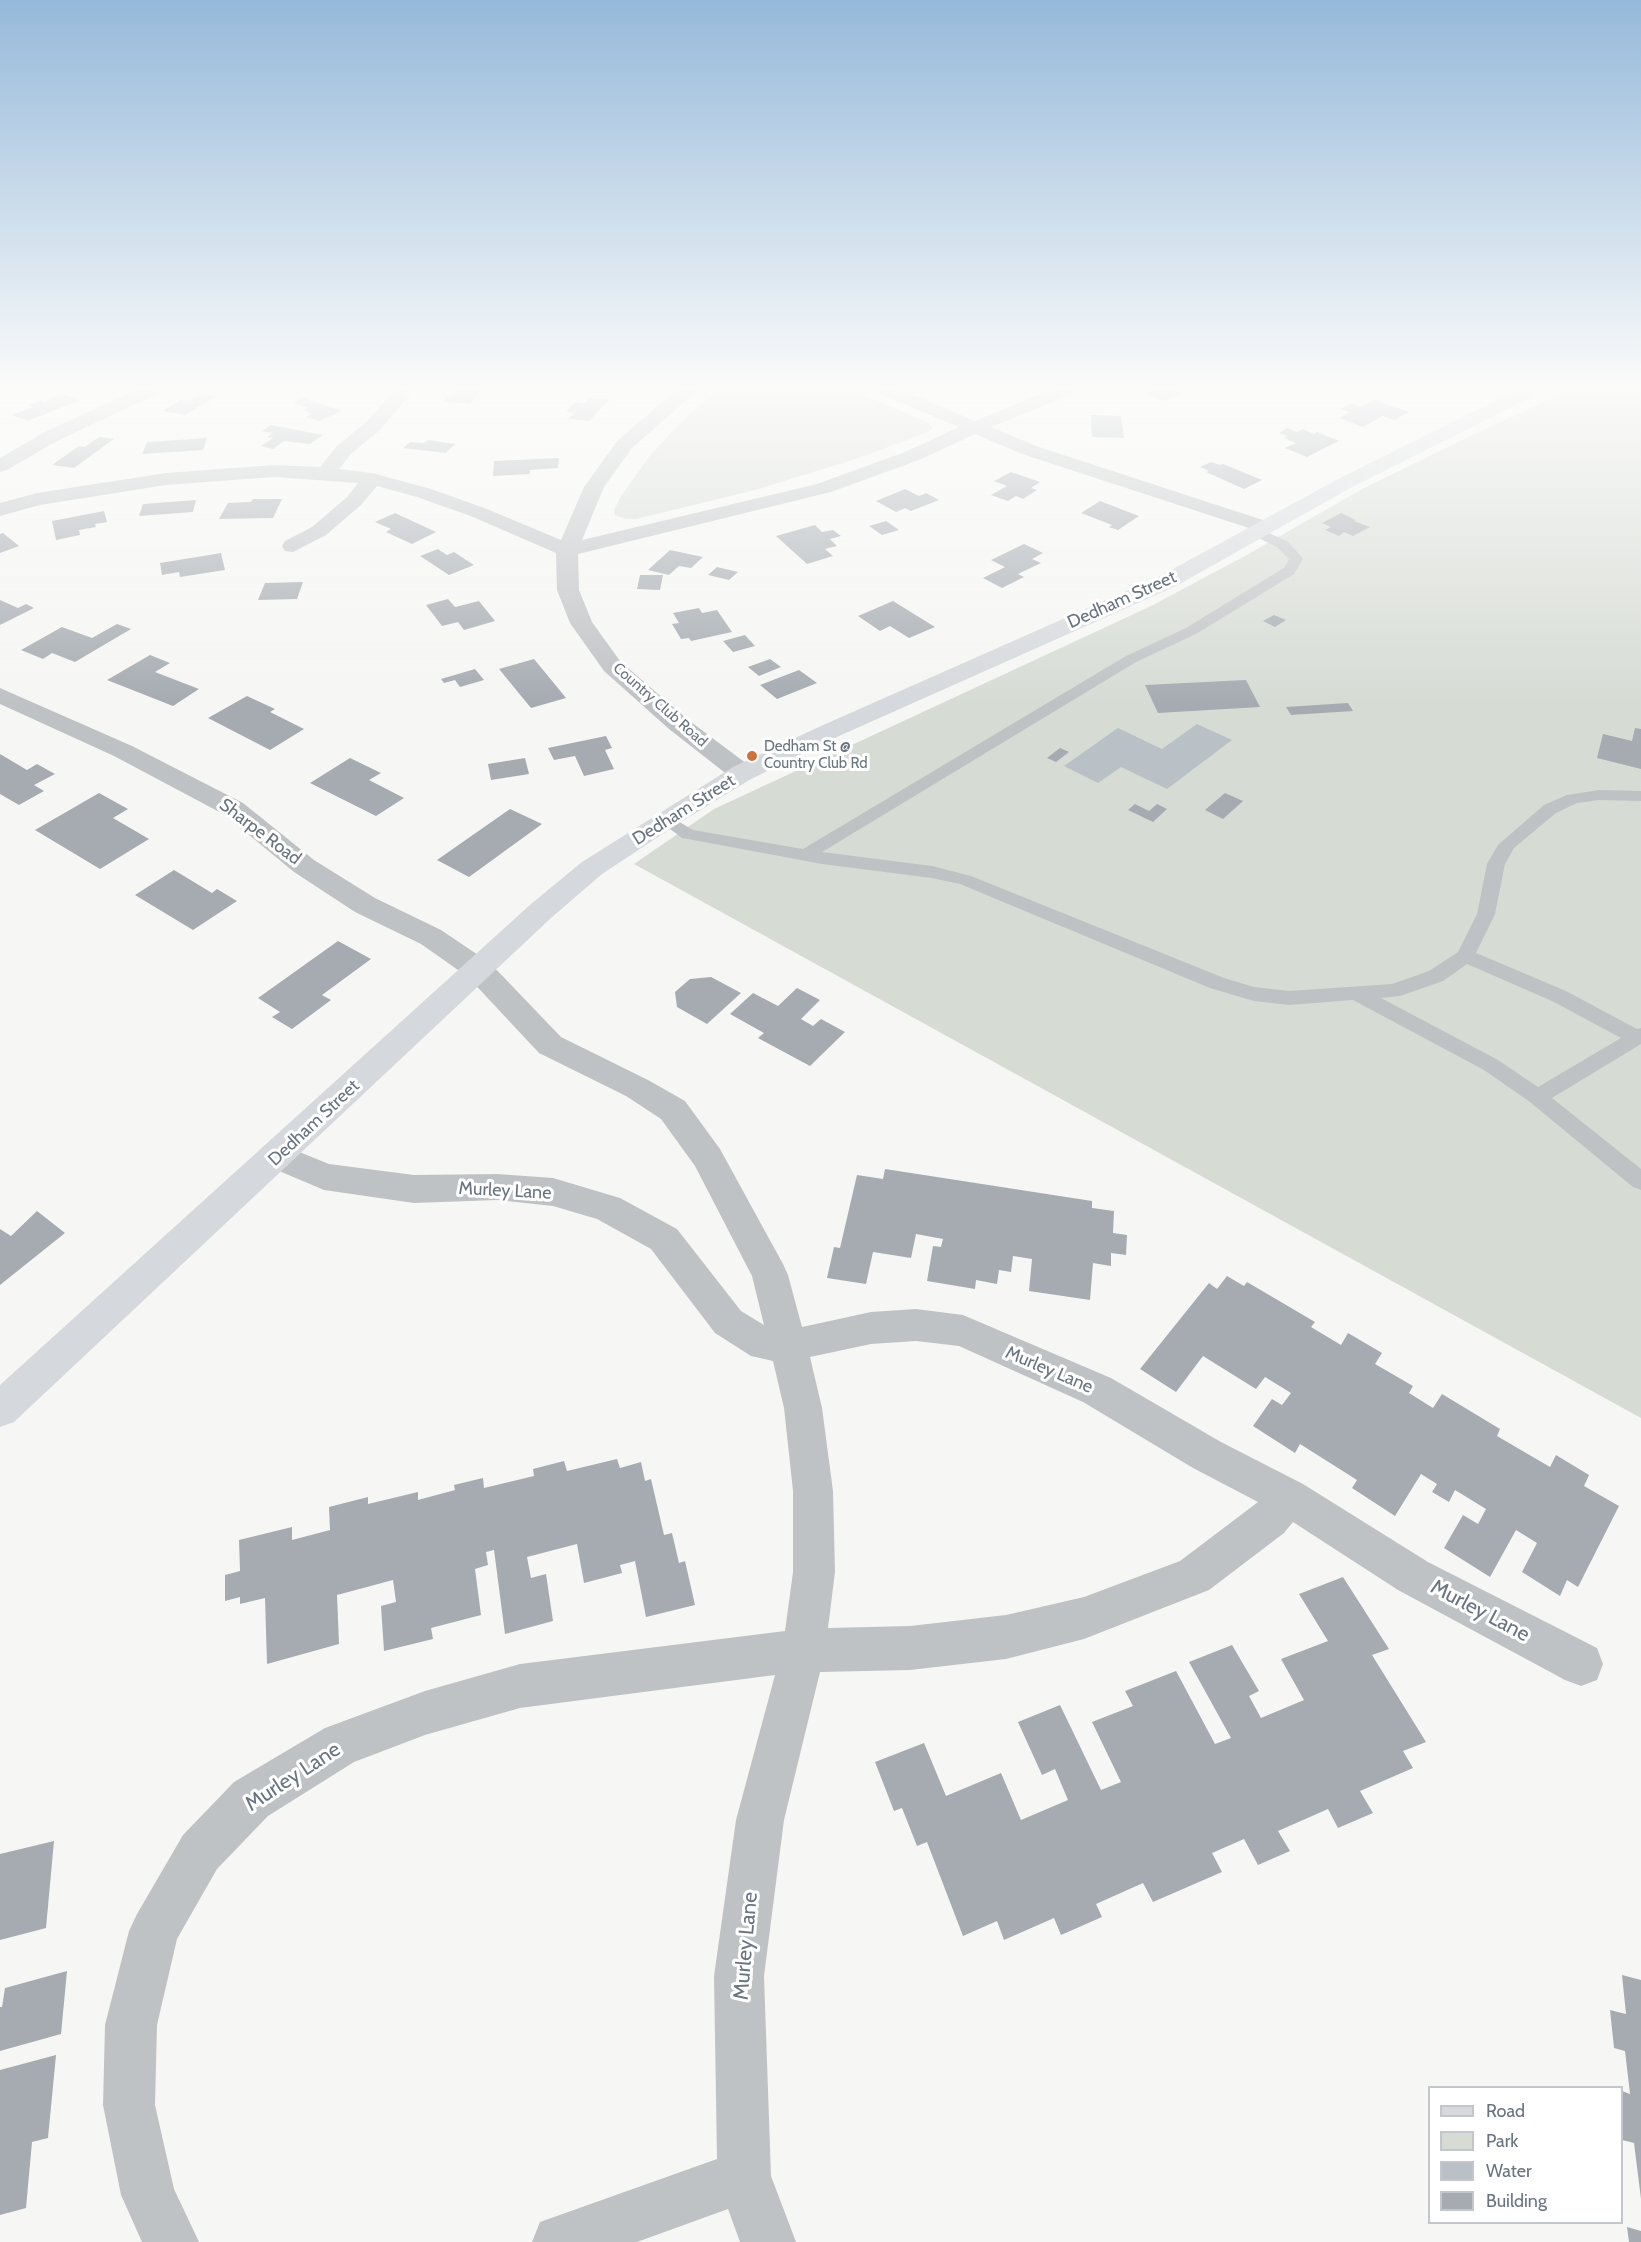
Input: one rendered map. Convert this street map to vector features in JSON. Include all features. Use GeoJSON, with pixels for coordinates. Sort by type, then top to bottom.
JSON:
{"type":"FeatureCollection","features":[{"type":"Feature","properties":{"kind":"main road","name":"Dedham Street"},"geometry":{"type":"LineString","coordinates":[[6,1394],[277,1156],[541,911],[592,868],[666,819],[742,774],[830,730],[1168,581],[1324,495]]}},
{"type":"Feature","properties":{"kind":"street"},"geometry":{"type":"LineString","coordinates":[[0,510],[37,499],[65,495]]}},
{"type":"Feature","properties":{"kind":"street"},"geometry":{"type":"LineString","coordinates":[[293,546],[319,531],[359,495]]}},
{"type":"Feature","properties":{"kind":"street"},"geometry":{"type":"LineString","coordinates":[[422,495],[480,513],[567,550],[797,495]]}},
{"type":"Feature","properties":{"kind":"street","name":"Country Club Road"},"geometry":{"type":"LineString","coordinates":[[591,495],[567,550],[568,590],[581,623],[612,666],[678,724],[742,774]]}},
{"type":"Feature","properties":{"kind":"street"},"geometry":{"type":"LineString","coordinates":[[1158,495],[1261,530]]}},
{"type":"Feature","properties":{"kind":"street","name":"Sharpe Road"},"geometry":{"type":"LineString","coordinates":[[0,695],[123,751],[234,809],[304,866],[365,905],[431,937],[478,969]]}},
{"type":"Feature","properties":{"kind":"street","name":"Murley Lane"},"geometry":{"type":"LineString","coordinates":[[478,969],[550,1045],[637,1088],[673,1110],[708,1158],[770,1275],[803,1408],[813,1491],[814,1572],[804,1650],[760,1820],[739,1976],[744,2176],[768,2242]]}},
{"type":"Feature","properties":{"kind":"street","name":"Murley Lane"},"geometry":{"type":"LineString","coordinates":[[277,1156],[324,1177],[414,1189],[497,1187],[553,1192],[608,1208],[664,1239],[728,1322],[764,1344],[788,1346],[871,1328],[916,1325],[963,1331],[1097,1390],[1207,1455],[1289,1497],[1413,1576],[1581,1664]]}},
{"type":"Feature","properties":{"kind":"street","name":"Murley Lane"},"geometry":{"type":"LineString","coordinates":[[171,2242],[148,2195],[129,2105],[131,2025],[154,1931],[200,1852],[251,1799],[341,1743],[425,1713],[520,1686],[804,1650],[910,1648],[1006,1637],[1084,1618],[1194,1576],[1269,1519],[1289,1497]]}},
{"type":"Feature","properties":{"kind":"street"},"geometry":{"type":"LineString","coordinates":[[560,2242],[744,2176]]}},
{"type":"Feature","properties":{"kind":"lane"},"geometry":{"type":"LineString","coordinates":[[807,854],[1121,665],[1191,631],[1289,571],[1296,559],[1282,544],[1261,530]]}},
{"type":"Feature","properties":{"kind":"lane"},"geometry":{"type":"LineString","coordinates":[[666,819],[688,834],[932,872],[964,880],[1068,920],[1217,984],[1254,994],[1289,999],[1393,991],[1436,976],[1465,956],[1486,914],[1497,864],[1507,845],[1550,809],[1573,799],[1599,795],[1641,796]]}},
{"type":"Feature","properties":{"kind":"lane"},"geometry":{"type":"LineString","coordinates":[[1465,956],[1558,996],[1638,1036]]}},
{"type":"Feature","properties":{"kind":"lane"},"geometry":{"type":"LineString","coordinates":[[1357,994],[1491,1065],[1537,1097],[1641,1181]]}},
{"type":"Feature","properties":{"kind":"lane"},"geometry":{"type":"LineString","coordinates":[[1537,1097],[1638,1036]]}},
{"type":"Feature","properties":{"kind":"green space"},"geometry":{"type":"Polygon","coordinates":[[[736,495],[636,519],[625,519],[615,515],[614,510],[621,496],[736,495]]]}},
{"type":"Feature","properties":{"kind":"green space"},"geometry":{"type":"Polygon","coordinates":[[[1352,495],[1641,495],[1641,1418],[634,864],[714,809],[1151,606],[1352,495]]]}},
{"type":"Feature","properties":{"kind":"water"},"geometry":{"type":"Polygon","coordinates":[[[1197,724],[1232,740],[1167,789],[1121,767],[1098,783],[1064,766],[1118,728],[1162,749],[1197,724]]]}},
{"type":"Feature","properties":{"kind":"building"},"geometry":{"type":"Polygon","coordinates":[[[891,495],[929,495],[939,500],[911,511],[905,508],[896,512],[876,501],[891,495]]]}},
{"type":"Feature","properties":{"kind":"building"},"geometry":{"type":"Polygon","coordinates":[[[991,495],[1030,495],[1023,499],[1016,496],[1008,501],[991,495]]]}},
{"type":"Feature","properties":{"kind":"building"},"geometry":{"type":"Polygon","coordinates":[[[253,499],[282,499],[273,518],[219,519],[228,503],[251,502],[253,499]]]}},
{"type":"Feature","properties":{"kind":"building"},"geometry":{"type":"Polygon","coordinates":[[[196,500],[193,512],[139,516],[143,504],[196,500]]]}},
{"type":"Feature","properties":{"kind":"building"},"geometry":{"type":"Polygon","coordinates":[[[1100,501],[1139,516],[1118,530],[1109,527],[1112,525],[1081,513],[1100,501]]]}},
{"type":"Feature","properties":{"kind":"building"},"geometry":{"type":"Polygon","coordinates":[[[104,511],[107,522],[79,530],[80,535],[56,540],[52,521],[104,511]]]}},
{"type":"Feature","properties":{"kind":"building"},"geometry":{"type":"Polygon","coordinates":[[[395,513],[436,532],[412,544],[386,532],[391,529],[375,522],[395,513]]]}},
{"type":"Feature","properties":{"kind":"building"},"geometry":{"type":"Polygon","coordinates":[[[1341,513],[1370,527],[1353,536],[1344,532],[1339,536],[1325,530],[1331,527],[1322,523],[1341,513]]]}},
{"type":"Feature","properties":{"kind":"building"},"geometry":{"type":"Polygon","coordinates":[[[886,521],[899,530],[882,535],[869,526],[886,521]]]}},
{"type":"Feature","properties":{"kind":"building"},"geometry":{"type":"Polygon","coordinates":[[[815,525],[822,532],[833,530],[841,536],[830,539],[837,546],[825,549],[833,556],[807,564],[776,536],[815,525]]]}},
{"type":"Feature","properties":{"kind":"building"},"geometry":{"type":"Polygon","coordinates":[[[3,533],[19,546],[0,553],[0,534],[3,533]]]}},
{"type":"Feature","properties":{"kind":"building"},"geometry":{"type":"Polygon","coordinates":[[[1024,544],[1043,553],[1032,559],[1041,563],[1018,574],[1024,577],[1002,588],[983,578],[1005,567],[991,560],[1024,544]]]}},
{"type":"Feature","properties":{"kind":"building"},"geometry":{"type":"Polygon","coordinates":[[[438,549],[447,555],[454,552],[474,565],[449,575],[420,556],[438,549]]]}},
{"type":"Feature","properties":{"kind":"building"},"geometry":{"type":"Polygon","coordinates":[[[670,550],[703,557],[691,568],[679,566],[669,575],[648,570],[670,550]]]}},
{"type":"Feature","properties":{"kind":"building"},"geometry":{"type":"Polygon","coordinates":[[[221,553],[225,570],[180,577],[179,572],[162,575],[160,563],[221,553]]]}},
{"type":"Feature","properties":{"kind":"building"},"geometry":{"type":"Polygon","coordinates":[[[717,567],[738,572],[729,580],[708,575],[717,567]]]}},
{"type":"Feature","properties":{"kind":"building"},"geometry":{"type":"Polygon","coordinates":[[[640,575],[663,575],[660,590],[637,589],[640,575]]]}},
{"type":"Feature","properties":{"kind":"building"},"geometry":{"type":"Polygon","coordinates":[[[303,582],[297,599],[258,600],[265,583],[303,582]]]}},
{"type":"Feature","properties":{"kind":"building"},"geometry":{"type":"Polygon","coordinates":[[[448,599],[455,607],[479,601],[495,621],[464,630],[458,622],[442,626],[426,605],[448,599]]]}},
{"type":"Feature","properties":{"kind":"building"},"geometry":{"type":"Polygon","coordinates":[[[0,600],[18,608],[26,604],[34,608],[0,625],[0,600]]]}},
{"type":"Feature","properties":{"kind":"building"},"geometry":{"type":"Polygon","coordinates":[[[893,601],[935,627],[909,638],[890,626],[880,631],[858,616],[893,601]]]}},
{"type":"Feature","properties":{"kind":"building"},"geometry":{"type":"Polygon","coordinates":[[[699,608],[702,613],[717,610],[732,632],[691,641],[689,638],[681,639],[672,624],[679,623],[673,613],[699,608]]]}},
{"type":"Feature","properties":{"kind":"building"},"geometry":{"type":"Polygon","coordinates":[[[1274,615],[1286,620],[1275,627],[1263,621],[1274,615]]]}},
{"type":"Feature","properties":{"kind":"building"},"geometry":{"type":"Polygon","coordinates":[[[117,624],[131,629],[75,662],[52,653],[43,659],[21,650],[62,627],[92,638],[117,624]]]}},
{"type":"Feature","properties":{"kind":"building"},"geometry":{"type":"Polygon","coordinates":[[[745,635],[755,646],[733,652],[723,641],[745,635]]]}},
{"type":"Feature","properties":{"kind":"building"},"geometry":{"type":"Polygon","coordinates":[[[150,655],[170,663],[155,672],[199,689],[173,706],[107,680],[150,655]]]}},
{"type":"Feature","properties":{"kind":"building"},"geometry":{"type":"Polygon","coordinates":[[[534,659],[566,698],[531,708],[499,669],[534,659]]]}},
{"type":"Feature","properties":{"kind":"building"},"geometry":{"type":"Polygon","coordinates":[[[770,659],[781,667],[759,676],[748,667],[770,659]]]}},
{"type":"Feature","properties":{"kind":"building"},"geometry":{"type":"Polygon","coordinates":[[[475,669],[484,680],[460,687],[455,680],[444,683],[441,679],[475,669]]]}},
{"type":"Feature","properties":{"kind":"building"},"geometry":{"type":"Polygon","coordinates":[[[799,670],[817,683],[777,699],[760,685],[799,670]]]}},
{"type":"Feature","properties":{"kind":"building"},"geometry":{"type":"Polygon","coordinates":[[[1246,680],[1260,707],[1158,713],[1145,685],[1246,680]]]}},
{"type":"Feature","properties":{"kind":"building"},"geometry":{"type":"Polygon","coordinates":[[[247,696],[275,709],[270,712],[304,729],[270,750],[208,718],[247,696]]]}},
{"type":"Feature","properties":{"kind":"building"},"geometry":{"type":"Polygon","coordinates":[[[1348,703],[1353,711],[1291,715],[1286,707],[1348,703]]]}},
{"type":"Feature","properties":{"kind":"building"},"geometry":{"type":"Polygon","coordinates":[[[1635,728],[1641,729],[1641,769],[1597,758],[1603,734],[1632,741],[1635,728]]]}},
{"type":"Feature","properties":{"kind":"building"},"geometry":{"type":"Polygon","coordinates":[[[606,736],[612,748],[605,750],[614,769],[584,776],[575,756],[554,760],[548,748],[606,736]]]}},
{"type":"Feature","properties":{"kind":"building"},"geometry":{"type":"Polygon","coordinates":[[[1060,748],[1069,752],[1056,762],[1047,758],[1060,748]]]}},
{"type":"Feature","properties":{"kind":"building"},"geometry":{"type":"Polygon","coordinates":[[[0,754],[27,770],[37,764],[55,774],[34,785],[44,791],[19,805],[0,794],[0,754]]]}},
{"type":"Feature","properties":{"kind":"building"},"geometry":{"type":"Polygon","coordinates":[[[350,758],[381,773],[369,780],[404,798],[376,816],[310,783],[350,758]]]}},
{"type":"Feature","properties":{"kind":"building"},"geometry":{"type":"Polygon","coordinates":[[[525,758],[529,774],[491,780],[488,764],[525,758]]]}},
{"type":"Feature","properties":{"kind":"building"},"geometry":{"type":"Polygon","coordinates":[[[99,793],[128,809],[113,818],[149,839],[100,869],[35,830],[99,793]]]}},
{"type":"Feature","properties":{"kind":"building"},"geometry":{"type":"Polygon","coordinates":[[[1225,793],[1243,801],[1223,819],[1205,810],[1225,793]]]}},
{"type":"Feature","properties":{"kind":"building"},"geometry":{"type":"Polygon","coordinates":[[[1135,804],[1149,811],[1157,804],[1167,809],[1153,822],[1128,810],[1135,804]]]}},
{"type":"Feature","properties":{"kind":"building"},"geometry":{"type":"Polygon","coordinates":[[[510,809],[542,824],[469,877],[437,860],[510,809]]]}},
{"type":"Feature","properties":{"kind":"building"},"geometry":{"type":"Polygon","coordinates":[[[174,870],[212,893],[217,889],[237,901],[193,930],[135,895],[174,870]]]}},
{"type":"Feature","properties":{"kind":"building"},"geometry":{"type":"Polygon","coordinates":[[[338,941],[371,959],[322,995],[331,1000],[292,1029],[272,1017],[280,1012],[258,998],[338,941]]]}},
{"type":"Feature","properties":{"kind":"building"},"geometry":{"type":"Polygon","coordinates":[[[711,977],[741,993],[707,1024],[677,1007],[675,992],[690,979],[711,977]]]}},
{"type":"Feature","properties":{"kind":"building"},"geometry":{"type":"Polygon","coordinates":[[[797,988],[820,1000],[801,1019],[813,1026],[821,1019],[845,1032],[810,1066],[758,1038],[764,1033],[730,1014],[753,993],[778,1006],[797,988]]]}},
{"type":"Feature","properties":{"kind":"building"},"geometry":{"type":"Polygon","coordinates":[[[885,1169],[1092,1201],[1092,1208],[1114,1211],[1113,1233],[1127,1235],[1126,1255],[1111,1253],[1111,1266],[1093,1263],[1090,1300],[1029,1291],[1032,1259],[1013,1256],[1011,1272],[999,1270],[997,1284],[976,1280],[975,1289],[927,1281],[933,1246],[941,1247],[943,1239],[916,1234],[911,1258],[873,1252],[866,1284],[827,1278],[834,1247],[840,1248],[857,1175],[883,1179],[885,1169]]]}},
{"type":"Feature","properties":{"kind":"building"},"geometry":{"type":"Polygon","coordinates":[[[37,1211],[65,1233],[0,1285],[0,1229],[11,1236],[37,1211]]]}},
{"type":"Feature","properties":{"kind":"building"},"geometry":{"type":"Polygon","coordinates":[[[1227,1276],[1244,1286],[1247,1282],[1315,1322],[1311,1327],[1341,1345],[1348,1333],[1382,1353],[1375,1364],[1413,1386],[1409,1393],[1433,1408],[1442,1394],[1500,1429],[1497,1436],[1550,1467],[1556,1455],[1589,1475],[1584,1486],[1619,1506],[1578,1587],[1567,1580],[1560,1596],[1522,1572],[1537,1543],[1516,1530],[1490,1577],[1444,1548],[1463,1515],[1478,1524],[1486,1509],[1455,1490],[1449,1502],[1432,1492],[1437,1484],[1421,1474],[1395,1516],[1352,1488],[1357,1480],[1300,1444],[1295,1453],[1253,1426],[1272,1399],[1282,1405],[1291,1393],[1265,1377],[1256,1389],[1203,1356],[1176,1392],[1140,1369],[1209,1283],[1217,1289],[1227,1276]]]}},
{"type":"Feature","properties":{"kind":"building"},"geometry":{"type":"Polygon","coordinates":[[[617,1459],[620,1468],[641,1462],[645,1481],[651,1479],[664,1535],[672,1533],[679,1563],[685,1561],[695,1605],[646,1617],[635,1561],[620,1565],[622,1573],[584,1583],[577,1544],[527,1557],[531,1578],[546,1574],[553,1621],[505,1634],[494,1550],[486,1552],[488,1565],[475,1569],[481,1615],[431,1628],[433,1639],[384,1651],[381,1606],[396,1602],[393,1580],[337,1595],[339,1644],[267,1664],[265,1598],[240,1604],[240,1597],[225,1601],[225,1575],[240,1571],[239,1540],[292,1527],[292,1540],[330,1530],[329,1507],[368,1497],[368,1504],[418,1492],[418,1500],[455,1490],[454,1485],[483,1478],[484,1488],[534,1476],[533,1469],[564,1461],[567,1471],[617,1459]]]}},
{"type":"Feature","properties":{"kind":"building"},"geometry":{"type":"Polygon","coordinates":[[[1343,1577],[1389,1649],[1372,1655],[1426,1742],[1403,1751],[1413,1768],[1360,1791],[1373,1813],[1338,1828],[1328,1809],[1278,1831],[1290,1851],[1258,1865],[1244,1839],[1212,1853],[1222,1872],[1153,1902],[1143,1883],[1096,1904],[1102,1917],[1061,1935],[1054,1918],[1004,1940],[997,1921],[963,1936],[927,1842],[917,1846],[902,1808],[894,1811],[875,1762],[924,1743],[946,1796],[1001,1773],[1021,1820],[1068,1800],[1055,1769],[1042,1775],[1018,1722],[1060,1705],[1101,1790],[1121,1782],[1092,1722],[1133,1706],[1125,1691],[1176,1671],[1215,1744],[1231,1738],[1189,1662],[1232,1645],[1259,1691],[1249,1696],[1261,1718],[1304,1700],[1281,1659],[1328,1641],[1299,1594],[1343,1577]]]}},
{"type":"Feature","properties":{"kind":"building"},"geometry":{"type":"Polygon","coordinates":[[[54,1841],[46,1928],[0,1940],[0,1854],[54,1841]]]}},
{"type":"Feature","properties":{"kind":"building"},"geometry":{"type":"Polygon","coordinates":[[[67,1971],[61,2034],[0,2051],[0,2007],[2,2007],[5,1988],[67,1971]]]}},
{"type":"Feature","properties":{"kind":"building"},"geometry":{"type":"Polygon","coordinates":[[[1622,1975],[1641,1980],[1641,2199],[1634,2143],[1623,2140],[1623,2091],[1630,2094],[1625,2051],[1614,2048],[1610,2010],[1626,2014],[1622,1975]]]}},
{"type":"Feature","properties":{"kind":"building"},"geometry":{"type":"Polygon","coordinates":[[[56,2055],[48,2138],[32,2142],[26,2208],[0,2215],[0,2070],[56,2055]]]}},
{"type":"Feature","properties":{"kind":"building"},"geometry":{"type":"Polygon","coordinates":[[[1627,2227],[1641,2231],[1641,2242],[1629,2242],[1627,2227]]]}},
{"type":"Feature","properties":{"kind":"place","name":"Dedham St @ Country Club Rd"},"geometry":{"type":"Point","coordinates":[752,756]}}]}
